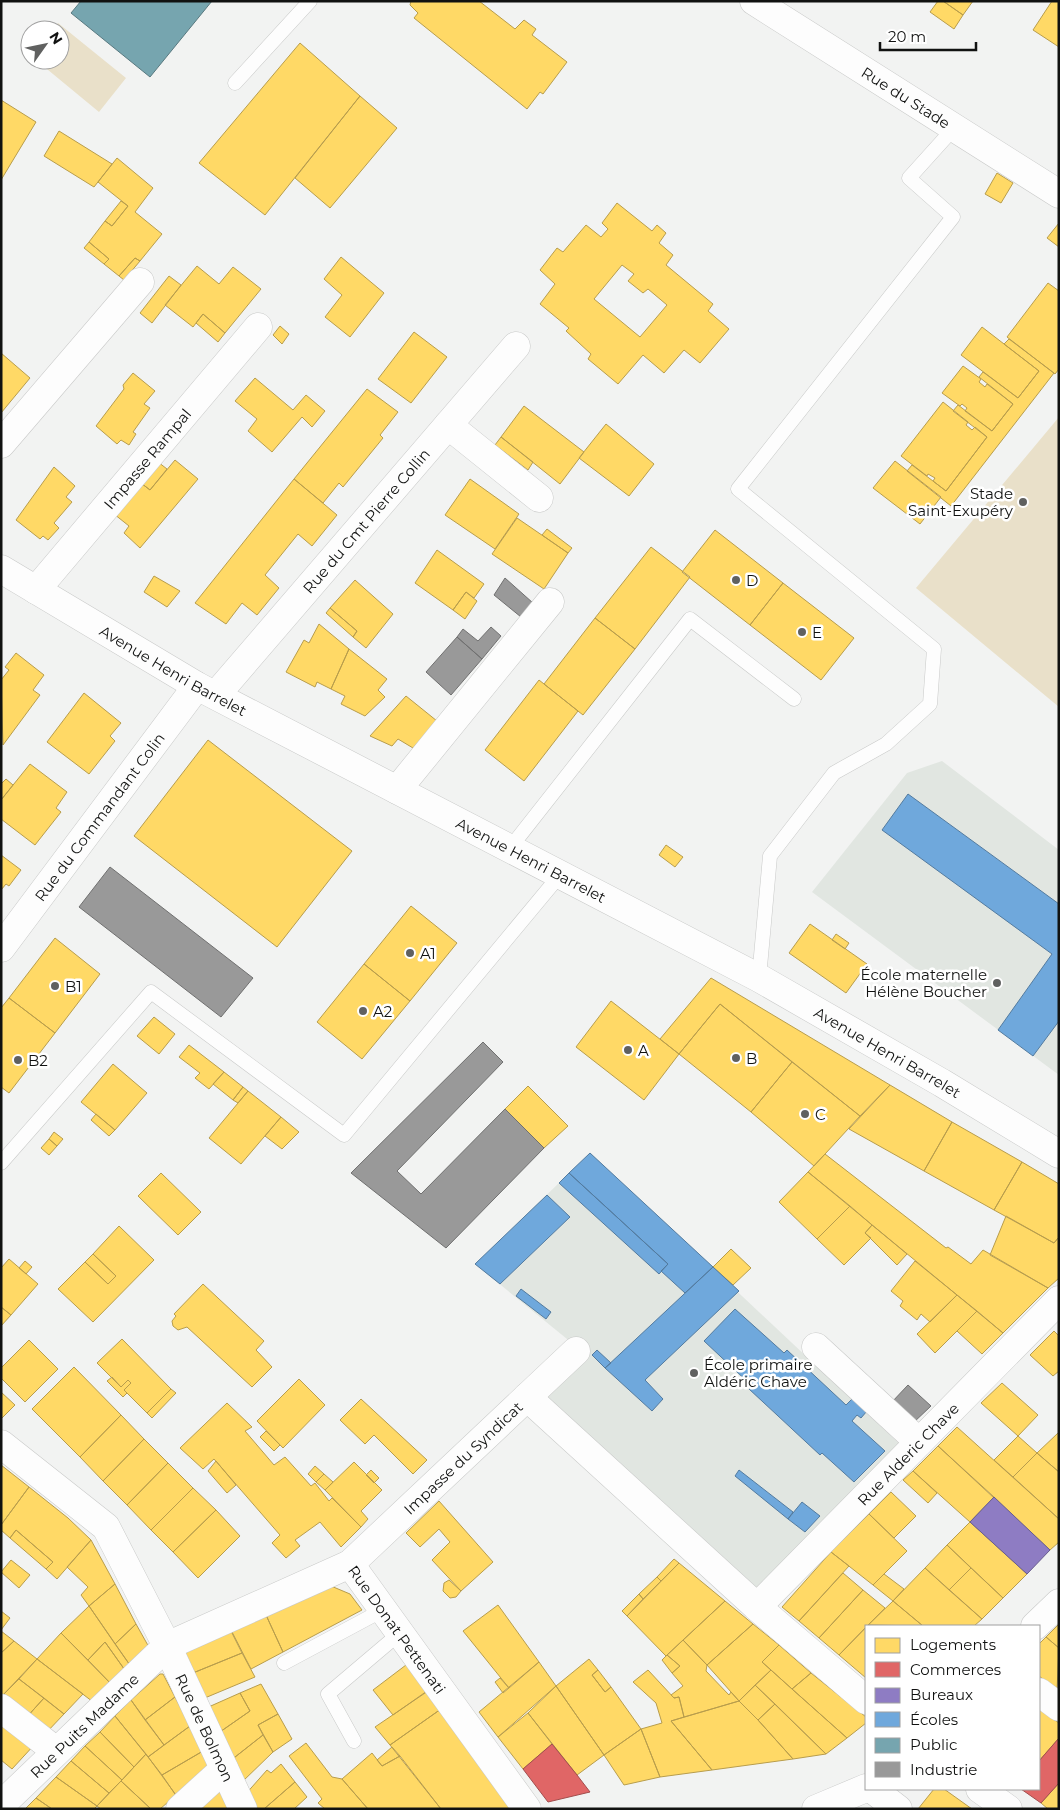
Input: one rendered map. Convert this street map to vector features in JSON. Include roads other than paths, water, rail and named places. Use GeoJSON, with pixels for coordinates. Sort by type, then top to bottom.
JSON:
{"type":"FeatureCollection","features":[{"type":"Feature","properties":{"kind":"street","name":"Rue du Stade"},"geometry":{"type":"LineString","coordinates":[[754,1],[1059,194]]}},
{"type":"Feature","properties":{"kind":"street"},"geometry":{"type":"LineString","coordinates":[[1,444],[140,282]]}},
{"type":"Feature","properties":{"kind":"street","name":"Impasse Rampal"},"geometry":{"type":"LineString","coordinates":[[36,590],[258,327]]}},
{"type":"Feature","properties":{"kind":"street","name":"Rue du Cmt Pierre Collin"},"geometry":{"type":"LineString","coordinates":[[207,690],[448,425],[516,346]]}},
{"type":"Feature","properties":{"kind":"street"},"geometry":{"type":"LineString","coordinates":[[448,425],[539,498]]}},
{"type":"Feature","properties":{"kind":"street","name":"Avenue Henri Barrelet"},"geometry":{"type":"LineString","coordinates":[[1,569],[207,690],[758,978],[942,1083],[1059,1154]]}},
{"type":"Feature","properties":{"kind":"street"},"geometry":{"type":"LineString","coordinates":[[397,790],[550,602]]}},
{"type":"Feature","properties":{"kind":"street","name":"Rue du Commandant Colin"},"geometry":{"type":"LineString","coordinates":[[1,948],[207,690]]}},
{"type":"Feature","properties":{"kind":"street","name":"Rue Alderic Chave"},"geometry":{"type":"LineString","coordinates":[[757,1607],[1059,1300]]}},
{"type":"Feature","properties":{"kind":"street"},"geometry":{"type":"LineString","coordinates":[[816,1347],[919,1442]]}},
{"type":"Feature","properties":{"kind":"street","name":"Impasse du Syndicat"},"geometry":{"type":"LineString","coordinates":[[350,1564],[576,1351]]}},
{"type":"Feature","properties":{"kind":"street"},"geometry":{"type":"LineString","coordinates":[[527,1398],[757,1607],[865,1699]]}},
{"type":"Feature","properties":{"kind":"street","name":"Rue de Bolmon"},"geometry":{"type":"LineString","coordinates":[[1,1444],[106,1527],[166,1646],[243,1809]]}},
{"type":"Feature","properties":{"kind":"street","name":"Rue Donat Pettenati"},"geometry":{"type":"LineString","coordinates":[[166,1646],[350,1564],[527,1809]]}},
{"type":"Feature","properties":{"kind":"street"},"geometry":{"type":"LineString","coordinates":[[1036,1625],[1059,1603]]}},
{"type":"Feature","properties":{"kind":"street","name":"Rue Puits Madame"},"geometry":{"type":"LineString","coordinates":[[1,1805],[166,1646]]}},
{"type":"Feature","properties":{"kind":"street"},"geometry":{"type":"LineString","coordinates":[[1040,1693],[1059,1707]]}},
{"type":"Feature","properties":{"kind":"street"},"geometry":{"type":"LineString","coordinates":[[1,1708],[56,1750]]}},
{"type":"Feature","properties":{"kind":"street"},"geometry":{"type":"LineString","coordinates":[[180,1809],[224,1769]]}},
{"type":"Feature","properties":{"kind":"street"},"geometry":{"type":"LineString","coordinates":[[816,1809],[865,1788]]}},
{"type":"Feature","properties":{"kind":"street"},"geometry":{"type":"LineString","coordinates":[[873,1790],[898,1809]]}},
{"type":"Feature","properties":{"kind":"street"},"geometry":{"type":"LineString","coordinates":[[981,1790],[1008,1809]]}},
{"type":"Feature","properties":{"kind":"lane"},"geometry":{"type":"LineString","coordinates":[[235,83],[310,1]]}},
{"type":"Feature","properties":{"kind":"lane"},"geometry":{"type":"LineString","coordinates":[[758,978],[770,856],[834,773],[886,744],[930,704],[934,649],[738,489],[953,217],[909,178],[955,127]]}},
{"type":"Feature","properties":{"kind":"lane"},"geometry":{"type":"LineString","coordinates":[[510,848],[690,619],[794,699]]}},
{"type":"Feature","properties":{"kind":"lane"},"geometry":{"type":"LineString","coordinates":[[1,1163],[151,992],[344,1135],[560,875]]}},
{"type":"Feature","properties":{"kind":"lane"},"geometry":{"type":"LineString","coordinates":[[284,1663],[383,1610]]}},
{"type":"Feature","properties":{"kind":"lane"},"geometry":{"type":"LineString","coordinates":[[354,1741],[328,1694],[400,1633]]}},
{"type":"Feature","properties":{"kind":"place","name":"Stade Saint-Exupéry"},"geometry":{"type":"Point","coordinates":[1023,502]}},
{"type":"Feature","properties":{"kind":"place","name":"D"},"geometry":{"type":"Point","coordinates":[736,580]}},
{"type":"Feature","properties":{"kind":"place","name":"E"},"geometry":{"type":"Point","coordinates":[802,632]}},
{"type":"Feature","properties":{"kind":"place","name":"A1"},"geometry":{"type":"Point","coordinates":[410,953]}},
{"type":"Feature","properties":{"kind":"place","name":"École maternelle Hélène Boucher"},"geometry":{"type":"Point","coordinates":[997,983]}},
{"type":"Feature","properties":{"kind":"place","name":"B1"},"geometry":{"type":"Point","coordinates":[55,986]}},
{"type":"Feature","properties":{"kind":"place","name":"A2"},"geometry":{"type":"Point","coordinates":[363,1011]}},
{"type":"Feature","properties":{"kind":"place","name":"A"},"geometry":{"type":"Point","coordinates":[628,1050]}},
{"type":"Feature","properties":{"kind":"place","name":"B"},"geometry":{"type":"Point","coordinates":[736,1058]}},
{"type":"Feature","properties":{"kind":"place","name":"B2"},"geometry":{"type":"Point","coordinates":[18,1060]}},
{"type":"Feature","properties":{"kind":"place","name":"C"},"geometry":{"type":"Point","coordinates":[805,1114]}},
{"type":"Feature","properties":{"kind":"place","name":"École primaire Aldéric Chave"},"geometry":{"type":"Point","coordinates":[694,1373]}}]}
